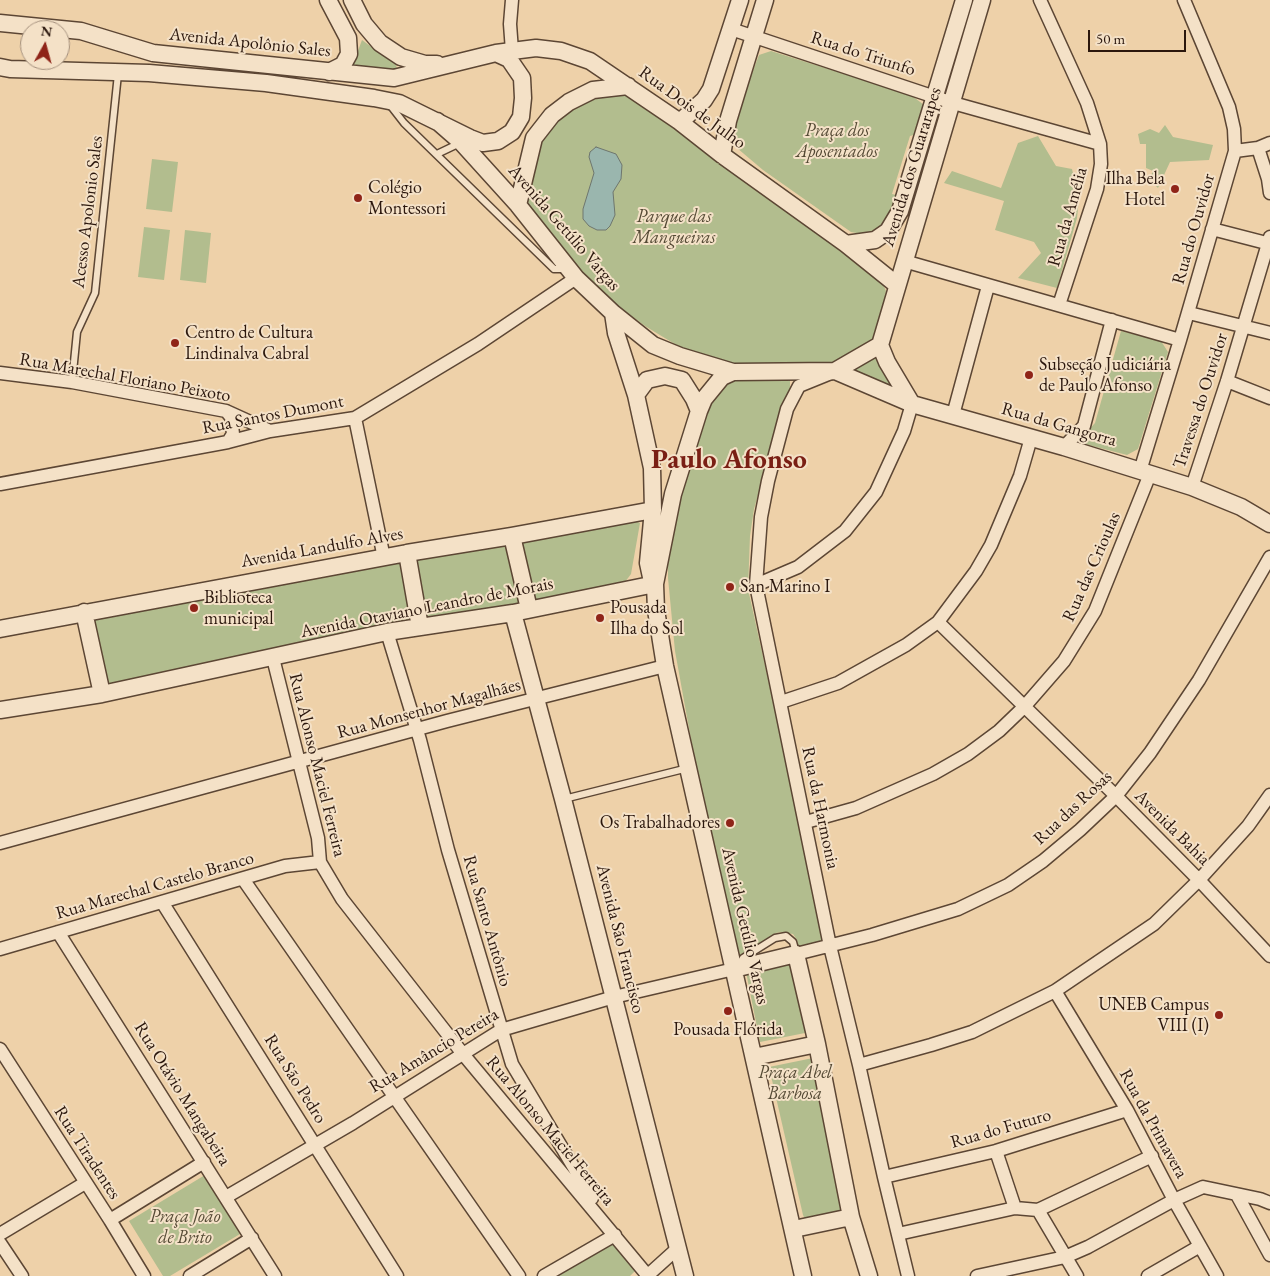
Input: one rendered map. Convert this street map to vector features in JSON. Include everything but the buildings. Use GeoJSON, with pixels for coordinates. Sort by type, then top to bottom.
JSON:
{"type":"FeatureCollection","features":[{"type":"Feature","properties":{"kind":"street"},"geometry":{"type":"LineString","coordinates":[[328,0],[348,38],[349,54],[343,65],[329,72]]}},
{"type":"Feature","properties":{"kind":"street"},"geometry":{"type":"LineString","coordinates":[[352,0],[364,24],[380,43],[401,57],[425,64],[452,65]]}},
{"type":"Feature","properties":{"kind":"street"},"geometry":{"type":"LineString","coordinates":[[5,68],[149,73],[266,83],[386,100],[399,103],[483,143],[498,141],[512,132],[520,117],[524,98],[522,78],[504,52],[510,24],[512,0]]}},
{"type":"Feature","properties":{"kind":"street"},"geometry":{"type":"LineString","coordinates":[[680,122],[708,94],[740,0]]}},
{"type":"Feature","properties":{"kind":"street"},"geometry":{"type":"LineString","coordinates":[[722,155],[728,121],[764,0]]}},
{"type":"Feature","properties":{"kind":"street","name":"Avenida dos Guararapes"},"geometry":{"type":"LineString","coordinates":[[846,244],[875,240],[888,231],[900,211],[964,0]]}},
{"type":"Feature","properties":{"kind":"street","name":"Avenida dos Guararapes"},"geometry":{"type":"LineString","coordinates":[[880,345],[982,0]]}},
{"type":"Feature","properties":{"kind":"street","name":"Rua da Amélia"},"geometry":{"type":"LineString","coordinates":[[1040,0],[1087,104],[1100,144],[1101,164],[1097,188],[1060,305]]}},
{"type":"Feature","properties":{"kind":"street","name":"Rua do Ouvidor"},"geometry":{"type":"LineString","coordinates":[[1145,472],[1180,340],[1235,151],[1234,129],[1229,108],[1184,0]]}},
{"type":"Feature","properties":{"kind":"street"},"geometry":{"type":"LineString","coordinates":[[5,23],[20,28]]}},
{"type":"Feature","properties":{"kind":"street","name":"Avenida Apolônio Sales"},"geometry":{"type":"LineString","coordinates":[[5,23],[81,30],[153,53],[394,78],[504,52]]}},
{"type":"Feature","properties":{"kind":"street","name":"Rua do Triunfo"},"geometry":{"type":"LineString","coordinates":[[731,29],[953,103],[1100,144]]}},
{"type":"Feature","properties":{"kind":"street","name":"Rua Dois de Julho"},"geometry":{"type":"LineString","coordinates":[[504,52],[536,48],[561,51],[590,61],[680,122],[722,155],[846,244],[897,285]]}},
{"type":"Feature","properties":{"kind":"street"},"geometry":{"type":"LineString","coordinates":[[5,68],[20,66]]}},
{"type":"Feature","properties":{"kind":"street"},"geometry":{"type":"LineString","coordinates":[[518,205],[534,138],[552,115],[569,102],[594,90],[628,86]]}},
{"type":"Feature","properties":{"kind":"street","name":"Avenida Getúlio Vargas"},"geometry":{"type":"LineString","coordinates":[[437,121],[461,142],[518,205],[573,273],[613,313],[616,334],[636,395],[652,468],[653,510],[648,563],[651,577],[655,584]]}},
{"type":"Feature","properties":{"kind":"street"},"geometry":{"type":"LineString","coordinates":[[1235,151],[1258,148],[1270,143]]}},
{"type":"Feature","properties":{"kind":"street"},"geometry":{"type":"LineString","coordinates":[[1258,148],[1268,179],[1270,193]]}},
{"type":"Feature","properties":{"kind":"street"},"geometry":{"type":"LineString","coordinates":[[1212,229],[1270,241]]}},
{"type":"Feature","properties":{"kind":"street","name":"Travessa do Ouvidor"},"geometry":{"type":"LineString","coordinates":[[1192,487],[1270,241]]}},
{"type":"Feature","properties":{"kind":"street"},"geometry":{"type":"LineString","coordinates":[[904,261],[1180,340]]}},
{"type":"Feature","properties":{"kind":"street","name":"Rua Santos Dumont"},"geometry":{"type":"LineString","coordinates":[[0,484],[228,442],[270,431],[355,418],[478,344],[573,273]]}},
{"type":"Feature","properties":{"kind":"street"},"geometry":{"type":"LineString","coordinates":[[953,415],[988,286]]}},
{"type":"Feature","properties":{"kind":"street","name":"Rua da Gangorra"},"geometry":{"type":"LineString","coordinates":[[613,313],[653,345],[680,356],[733,372],[836,371],[912,404],[1064,447],[1192,487],[1240,507],[1270,524]]}},
{"type":"Feature","properties":{"kind":"street","name":"Travessa do Ouvidor"},"geometry":{"type":"LineString","coordinates":[[1188,313],[1270,333]]}},
{"type":"Feature","properties":{"kind":"street"},"geometry":{"type":"LineString","coordinates":[[1064,447],[1084,426],[1112,320]]}},
{"type":"Feature","properties":{"kind":"street"},"geometry":{"type":"LineString","coordinates":[[756,585],[798,566],[844,531],[876,492],[904,431],[912,404],[886,362],[880,345],[836,371]]}},
{"type":"Feature","properties":{"kind":"street","name":"Rua da Harmonia"},"geometry":{"type":"LineString","coordinates":[[836,371],[798,386],[787,409],[768,482],[762,517],[756,585],[830,946],[908,1276]]}},
{"type":"Feature","properties":{"kind":"street","name":"Avenida Getúlio Vargas"},"geometry":{"type":"LineString","coordinates":[[733,372],[722,378],[704,399],[699,411],[673,494],[655,584],[656,610],[665,666],[794,1229],[803,1276]]}},
{"type":"Feature","properties":{"kind":"street","name":"Rua Marechal Floriano Peixoto"},"geometry":{"type":"LineString","coordinates":[[0,373],[72,382],[226,411],[270,431]]}},
{"type":"Feature","properties":{"kind":"street"},"geometry":{"type":"LineString","coordinates":[[636,395],[647,380],[665,376],[682,380],[699,411]]}},
{"type":"Feature","properties":{"kind":"street"},"geometry":{"type":"LineString","coordinates":[[1227,381],[1270,398]]}},
{"type":"Feature","properties":{"kind":"street"},"geometry":{"type":"LineString","coordinates":[[226,411],[231,417],[233,434],[228,442]]}},
{"type":"Feature","properties":{"kind":"street"},"geometry":{"type":"LineString","coordinates":[[355,418],[384,558]]}},
{"type":"Feature","properties":{"kind":"street"},"geometry":{"type":"LineString","coordinates":[[781,702],[838,684],[906,645],[938,622],[976,571],[991,545],[1020,476],[1031,438]]}},
{"type":"Feature","properties":{"kind":"street","name":"Rua das Crioulas"},"geometry":{"type":"LineString","coordinates":[[806,822],[856,808],[933,774],[968,754],[999,730],[1024,706],[1064,661],[1095,611],[1145,472]]}},
{"type":"Feature","properties":{"kind":"street","name":"Avenida Landulfo Alves"},"geometry":{"type":"LineString","coordinates":[[0,629],[407,553],[653,510]]}},
{"type":"Feature","properties":{"kind":"street","name":"Avenida São Francisco"},"geometry":{"type":"LineString","coordinates":[[512,536],[521,611],[536,699],[685,1276]]}},
{"type":"Feature","properties":{"kind":"street"},"geometry":{"type":"LineString","coordinates":[[407,553],[420,627]]}},
{"type":"Feature","properties":{"kind":"street","name":"Rua das Rosas"},"geometry":{"type":"LineString","coordinates":[[796,954],[872,935],[958,909],[1008,885],[1042,861],[1116,796],[1150,753],[1199,680],[1270,557]]}},
{"type":"Feature","properties":{"kind":"street","name":"Avenida Otaviano Leandro de Morais"},"geometry":{"type":"LineString","coordinates":[[0,710],[102,694],[387,632],[521,611],[655,584]]}},
{"type":"Feature","properties":{"kind":"street"},"geometry":{"type":"LineString","coordinates":[[84,612],[102,694]]}},
{"type":"Feature","properties":{"kind":"street","name":"Avenida Bahia"},"geometry":{"type":"LineString","coordinates":[[938,622],[1116,796],[1269,953]]}},
{"type":"Feature","properties":{"kind":"street","name":"Rua Santo Antônio"},"geometry":{"type":"LineString","coordinates":[[387,632],[420,740],[448,850],[512,1064],[612,1232]]}},
{"type":"Feature","properties":{"kind":"street","name":"Rua Alonso Maciel Ferreira"},"geometry":{"type":"LineString","coordinates":[[273,658],[318,838],[320,862],[342,899],[463,1054],[648,1276]]}},
{"type":"Feature","properties":{"kind":"street","name":"Rua Monsenhor Magalhães"},"geometry":{"type":"LineString","coordinates":[[0,843],[299,761],[665,666]]}},
{"type":"Feature","properties":{"kind":"street"},"geometry":{"type":"LineString","coordinates":[[859,1065],[972,1032],[1055,991],[1154,924],[1199,880],[1248,826],[1270,795]]}},
{"type":"Feature","properties":{"kind":"street","name":"Rua Marechal Castelo Branco"},"geometry":{"type":"LineString","coordinates":[[0,949],[285,866],[320,862]]}},
{"type":"Feature","properties":{"kind":"street"},"geometry":{"type":"LineString","coordinates":[[243,879],[519,1276]]}},
{"type":"Feature","properties":{"kind":"street","name":"Rua São Pedro"},"geometry":{"type":"LineString","coordinates":[[162,902],[397,1276]]}},
{"type":"Feature","properties":{"kind":"street","name":"Rua Otávio Mangabeira"},"geometry":{"type":"LineString","coordinates":[[58,932],[275,1276]]}},
{"type":"Feature","properties":{"kind":"street"},"geometry":{"type":"LineString","coordinates":[[796,954],[817,1044],[851,1217],[870,1276]]}},
{"type":"Feature","properties":{"kind":"street","name":"Rua Amâncio Pereira"},"geometry":{"type":"LineString","coordinates":[[226,1197],[316,1146],[501,1030],[614,997],[796,954]]}},
{"type":"Feature","properties":{"kind":"street","name":"Rua da Primavera"},"geometry":{"type":"LineString","coordinates":[[1055,991],[1127,1110],[1174,1200],[1217,1276]]}},
{"type":"Feature","properties":{"kind":"street"},"geometry":{"type":"LineString","coordinates":[[754,1057],[817,1044]]}},
{"type":"Feature","properties":{"kind":"street","name":"Rua Tiradentes"},"geometry":{"type":"LineString","coordinates":[[0,1049],[144,1276]]}},
{"type":"Feature","properties":{"kind":"street","name":"Rua do Futuro"},"geometry":{"type":"LineString","coordinates":[[884,1177],[996,1151],[1127,1110]]}},
{"type":"Feature","properties":{"kind":"street"},"geometry":{"type":"LineString","coordinates":[[996,1151],[1016,1208]]}},
{"type":"Feature","properties":{"kind":"street"},"geometry":{"type":"LineString","coordinates":[[898,1234],[1016,1208],[1038,1210],[1152,1156]]}},
{"type":"Feature","properties":{"kind":"street"},"geometry":{"type":"LineString","coordinates":[[110,1220],[204,1162]]}},
{"type":"Feature","properties":{"kind":"street"},"geometry":{"type":"LineString","coordinates":[[0,1234],[85,1183]]}},
{"type":"Feature","properties":{"kind":"street"},"geometry":{"type":"LineString","coordinates":[[977,1276],[1065,1257],[1088,1247],[1174,1200],[1203,1187],[1270,1203]]}},
{"type":"Feature","properties":{"kind":"street"},"geometry":{"type":"LineString","coordinates":[[1237,1195],[1270,1255]]}},
{"type":"Feature","properties":{"kind":"street"},"geometry":{"type":"LineString","coordinates":[[1038,1210],[1077,1276]]}},
{"type":"Feature","properties":{"kind":"street"},"geometry":{"type":"LineString","coordinates":[[794,1229],[851,1217]]}},
{"type":"Feature","properties":{"kind":"street"},"geometry":{"type":"LineString","coordinates":[[544,1276],[612,1232]]}},
{"type":"Feature","properties":{"kind":"street"},"geometry":{"type":"LineString","coordinates":[[190,1276],[252,1238]]}},
{"type":"Feature","properties":{"kind":"street"},"geometry":{"type":"LineString","coordinates":[[0,1243],[22,1276]]}},
{"type":"Feature","properties":{"kind":"street"},"geometry":{"type":"LineString","coordinates":[[1148,1276],[1200,1246]]}},
{"type":"Feature","properties":{"kind":"street"},"geometry":{"type":"LineString","coordinates":[[648,1276],[678,1248]]}},
{"type":"Feature","properties":{"kind":"lane","name":"Acesso Apolonio Sales"},"geometry":{"type":"LineString","coordinates":[[72,382],[78,332],[96,293],[118,73]]}},
{"type":"Feature","properties":{"kind":"lane"},"geometry":{"type":"LineString","coordinates":[[386,100],[404,123],[554,269],[573,273]]}},
{"type":"Feature","properties":{"kind":"lane"},"geometry":{"type":"LineString","coordinates":[[437,154],[461,142]]}},
{"type":"Feature","properties":{"kind":"lane"},"geometry":{"type":"LineString","coordinates":[[563,799],[689,768]]}},
{"type":"Feature","properties":{"kind":"green space"},"geometry":{"type":"Polygon","coordinates":[[[362,40],[396,65],[397,69],[394,71],[352,67],[362,40]]]}},
{"type":"Feature","properties":{"kind":"green space","name":"Praça dos Aposentados"},"geometry":{"type":"Polygon","coordinates":[[[771,51],[911,95],[924,105],[921,133],[910,136],[892,194],[901,196],[887,227],[867,235],[851,232],[763,170],[737,148],[733,135],[735,118],[759,55],[771,51]]]}},
{"type":"Feature","properties":{"kind":"green space","name":"Parque das Mangueiras"},"geometry":{"type":"Polygon","coordinates":[[[599,83],[665,104],[733,151],[841,231],[880,277],[886,291],[876,336],[837,370],[876,353],[896,394],[867,381],[733,363],[703,355],[678,346],[645,326],[601,294],[528,211],[525,196],[531,137],[599,83]]]}},
{"type":"Feature","properties":{"kind":"green space"},"geometry":{"type":"Polygon","coordinates":[[[1165,125],[1173,137],[1213,145],[1209,160],[1170,162],[1158,188],[1149,179],[1153,171],[1146,168],[1146,144],[1140,144],[1138,134],[1150,129],[1159,133],[1165,125]]]}},
{"type":"Feature","properties":{"kind":"green space"},"geometry":{"type":"Polygon","coordinates":[[[1038,136],[1056,166],[1072,169],[1079,199],[1077,218],[1057,288],[1018,278],[1041,253],[1034,242],[995,230],[1004,201],[944,183],[952,171],[1001,188],[1018,143],[1038,136]]]}},
{"type":"Feature","properties":{"kind":"green space"},"geometry":{"type":"Polygon","coordinates":[[[152,159],[178,162],[172,212],[146,209],[152,159]]]}},
{"type":"Feature","properties":{"kind":"green space"},"geometry":{"type":"Polygon","coordinates":[[[144,227],[170,230],[164,280],[138,277],[144,227]]]}},
{"type":"Feature","properties":{"kind":"green space"},"geometry":{"type":"Polygon","coordinates":[[[185,230],[211,233],[206,283],[180,280],[185,230]]]}},
{"type":"Feature","properties":{"kind":"green space"},"geometry":{"type":"Polygon","coordinates":[[[1121,331],[1161,341],[1168,352],[1138,449],[1127,455],[1077,442],[1095,423],[1121,331]]]}},
{"type":"Feature","properties":{"kind":"green space"},"geometry":{"type":"Polygon","coordinates":[[[733,378],[790,378],[790,391],[781,414],[754,509],[750,536],[748,589],[826,940],[798,946],[793,934],[781,932],[776,933],[748,953],[739,956],[694,756],[675,651],[668,578],[668,555],[672,521],[690,461],[715,393],[733,378]]]}},
{"type":"Feature","properties":{"kind":"green space"},"geometry":{"type":"Polygon","coordinates":[[[633,520],[640,523],[631,574],[625,582],[533,601],[521,539],[633,520]]]}},
{"type":"Feature","properties":{"kind":"green space"},"geometry":{"type":"Polygon","coordinates":[[[510,542],[522,606],[427,619],[417,558],[510,542]]]}},
{"type":"Feature","properties":{"kind":"green space"},"geometry":{"type":"Polygon","coordinates":[[[385,560],[402,563],[411,620],[403,626],[106,684],[88,603],[385,560]]]}},
{"type":"Feature","properties":{"kind":"green space","name":"Praça Abel Barbosa"},"geometry":{"type":"Polygon","coordinates":[[[790,962],[805,1033],[760,1042],[746,972],[790,962]]]}},
{"type":"Feature","properties":{"kind":"green space","name":"Praça Abel Barbosa"},"geometry":{"type":"Polygon","coordinates":[[[813,1058],[840,1210],[807,1218],[803,1215],[769,1067],[813,1058]]]}},
{"type":"Feature","properties":{"kind":"green space","name":"Praça João de Brito"},"geometry":{"type":"Polygon","coordinates":[[[205,1175],[240,1234],[170,1276],[163,1276],[129,1221],[205,1175]]]}},
{"type":"Feature","properties":{"kind":"green space"},"geometry":{"type":"Polygon","coordinates":[[[612,1244],[637,1269],[630,1276],[553,1276],[612,1244]]]}},
{"type":"Feature","properties":{"kind":"water"},"geometry":{"type":"Polygon","coordinates":[[[596,147],[616,154],[622,165],[621,179],[613,192],[615,215],[606,230],[597,230],[589,226],[583,219],[583,209],[594,173],[589,157],[590,152],[596,147]]]}},
{"type":"Feature","properties":{"kind":"place","name":"Ilha Bela Hotel"},"geometry":{"type":"Point","coordinates":[1175,189]}},
{"type":"Feature","properties":{"kind":"place","name":"Colégio Montessori"},"geometry":{"type":"Point","coordinates":[358,198]}},
{"type":"Feature","properties":{"kind":"place","name":"Centro de Cultura Lindinalva Cabral"},"geometry":{"type":"Point","coordinates":[175,343]}},
{"type":"Feature","properties":{"kind":"place","name":"Subseção Judiciária de Paulo Afonso"},"geometry":{"type":"Point","coordinates":[1029,375]}},
{"type":"Feature","properties":{"kind":"place","name":"San Marino I"},"geometry":{"type":"Point","coordinates":[730,587]}},
{"type":"Feature","properties":{"kind":"place","name":"Biblioteca municipal"},"geometry":{"type":"Point","coordinates":[194,608]}},
{"type":"Feature","properties":{"kind":"place","name":"Pousada Ilha do Sol"},"geometry":{"type":"Point","coordinates":[600,618]}},
{"type":"Feature","properties":{"kind":"place","name":"Os Trabalhadores"},"geometry":{"type":"Point","coordinates":[730,823]}},
{"type":"Feature","properties":{"kind":"place","name":"Pousada Flórida"},"geometry":{"type":"Point","coordinates":[728,1011]}},
{"type":"Feature","properties":{"kind":"place","name":"UNEB Campus VIII (I)"},"geometry":{"type":"Point","coordinates":[1219,1015]}},
{"type":"Feature","properties":{"kind":"district","name":"Paulo Afonso"},"geometry":{"type":"Point","coordinates":[729,460]}}]}
